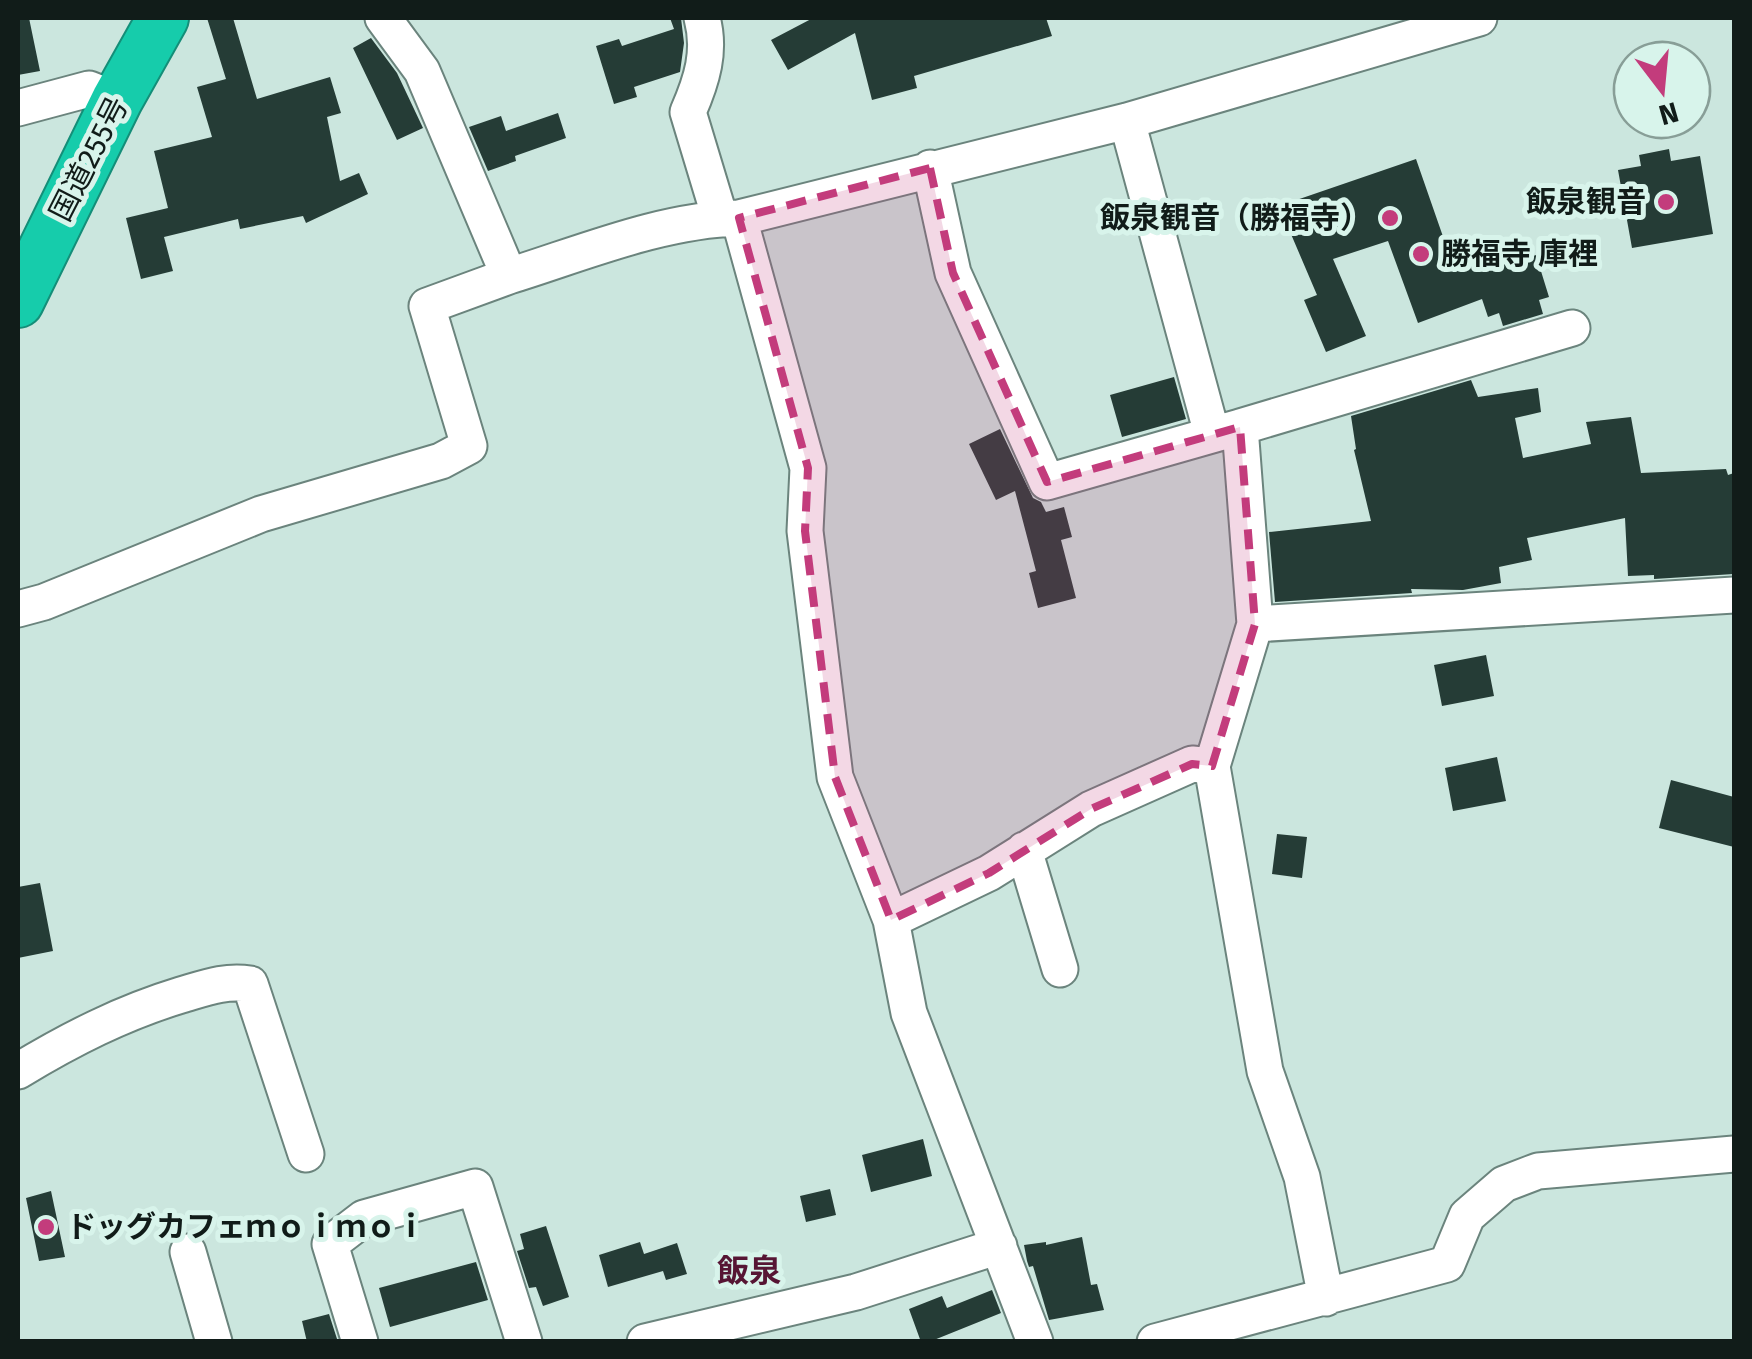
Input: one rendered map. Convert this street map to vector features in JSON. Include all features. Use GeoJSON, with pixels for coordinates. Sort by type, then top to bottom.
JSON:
{"type":"FeatureCollection","features":[{"type":"Feature","properties":{"kind":"highway","name":"国道255号"},"geometry":{"type":"LineString","coordinates":[[18,302],[117,100],[163,18]]}},
{"type":"Feature","properties":{"kind":"street"},"geometry":{"type":"LineString","coordinates":[[383,18],[422,72],[509,276]]}},
{"type":"Feature","properties":{"kind":"street"},"geometry":{"type":"LineString","coordinates":[[702,18],[708,39],[702,81],[688,112],[730,218],[808,468],[806,531],[835,777],[891,920],[910,1013],[1035,1342]]}},
{"type":"Feature","properties":{"kind":"street"},"geometry":{"type":"LineString","coordinates":[[18,609],[261,514],[442,462],[468,446],[427,306],[644,234],[730,218],[1128,120],[1479,18]]}},
{"type":"Feature","properties":{"kind":"street"},"geometry":{"type":"LineString","coordinates":[[18,108],[89,89],[117,100]]}},
{"type":"Feature","properties":{"kind":"street"},"geometry":{"type":"LineString","coordinates":[[1128,120],[1226,431],[1255,624],[1212,766],[1265,1071],[1302,1177],[1326,1298]]}},
{"type":"Feature","properties":{"kind":"street"},"geometry":{"type":"LineString","coordinates":[[930,168],[953,274],[1047,482],[1572,328]]}},
{"type":"Feature","properties":{"kind":"street"},"geometry":{"type":"LineString","coordinates":[[1255,624],[1734,595]]}},
{"type":"Feature","properties":{"kind":"street"},"geometry":{"type":"LineString","coordinates":[[891,920],[990,873],[1091,808],[1192,764],[1212,766]]}},
{"type":"Feature","properties":{"kind":"street"},"geometry":{"type":"LineString","coordinates":[[1024,850],[1060,969]]}},
{"type":"Feature","properties":{"kind":"street"},"geometry":{"type":"LineString","coordinates":[[18,1071],[80,1034],[137,1009],[230,981],[250,984],[306,1154]]}},
{"type":"Feature","properties":{"kind":"street"},"geometry":{"type":"LineString","coordinates":[[1155,1342],[1446,1264],[1466,1216],[1504,1184],[1538,1171],[1734,1154]]}},
{"type":"Feature","properties":{"kind":"street"},"geometry":{"type":"LineString","coordinates":[[360,1342],[330,1244],[364,1218],[475,1188],[524,1342]]}},
{"type":"Feature","properties":{"kind":"street"},"geometry":{"type":"LineString","coordinates":[[645,1342],[856,1292],[999,1246]]}},
{"type":"Feature","properties":{"kind":"street"},"geometry":{"type":"LineString","coordinates":[[188,1252],[214,1342]]}},
{"type":"Feature","properties":{"kind":"highlighted area"},"geometry":{"type":"Polygon","coordinates":[[[930,168],[953,273],[1047,482],[1240,427],[1255,624],[1212,766],[1192,764],[1091,809],[989,873],[891,920],[835,777],[805,531],[808,468],[739,218],[930,168]]]}},
{"type":"Feature","properties":{"kind":"building"},"geometry":{"type":"Polygon","coordinates":[[[18,18],[29,18],[40,71],[18,75],[18,18]]]}},
{"type":"Feature","properties":{"kind":"building"},"geometry":{"type":"Polygon","coordinates":[[[207,18],[233,18],[257,99],[330,77],[341,113],[327,117],[340,181],[359,173],[368,194],[306,223],[303,216],[240,229],[238,219],[164,237],[173,271],[141,279],[126,218],[168,208],[154,151],[212,137],[197,87],[226,79],[207,18]]]}},
{"type":"Feature","properties":{"kind":"building"},"geometry":{"type":"Polygon","coordinates":[[[670,18],[681,18],[684,43],[680,72],[634,87],[637,97],[614,104],[596,46],[619,39],[622,46],[674,29],[670,18]]]}},
{"type":"Feature","properties":{"kind":"building"},"geometry":{"type":"Polygon","coordinates":[[[813,18],[1046,18],[1052,36],[914,76],[917,88],[872,100],[855,33],[788,70],[771,40],[813,18]]]}},
{"type":"Feature","properties":{"kind":"building"},"geometry":{"type":"Polygon","coordinates":[[[371,38],[397,73],[423,128],[397,140],[353,48],[371,38]]]}},
{"type":"Feature","properties":{"kind":"building"},"geometry":{"type":"Polygon","coordinates":[[[558,113],[566,138],[515,156],[516,161],[488,171],[469,127],[501,116],[506,131],[558,113]]]}},
{"type":"Feature","properties":{"kind":"building","name":"飯泉観音"},"geometry":{"type":"Polygon","coordinates":[[[1669,149],[1671,161],[1700,156],[1713,234],[1632,248],[1618,170],[1641,166],[1639,155],[1669,149]]]}},
{"type":"Feature","properties":{"kind":"building","name":"勝福寺 庫裡"},"geometry":{"type":"Polygon","coordinates":[[[1416,159],[1455,271],[1520,251],[1522,260],[1536,255],[1549,297],[1539,300],[1543,314],[1503,326],[1499,313],[1488,317],[1482,299],[1418,323],[1388,241],[1333,259],[1366,336],[1326,352],[1304,300],[1317,295],[1279,206],[1416,159]]]}},
{"type":"Feature","properties":{"kind":"building"},"geometry":{"type":"Polygon","coordinates":[[[1174,377],[1186,419],[1122,437],[1110,395],[1174,377]]]}},
{"type":"Feature","properties":{"kind":"building"},"geometry":{"type":"Polygon","coordinates":[[[1471,380],[1478,397],[1538,388],[1541,412],[1515,418],[1523,458],[1591,444],[1586,422],[1631,417],[1641,473],[1726,469],[1728,475],[1734,473],[1734,574],[1654,579],[1654,575],[1628,576],[1625,518],[1527,538],[1532,560],[1499,567],[1501,583],[1463,590],[1411,589],[1412,593],[1275,602],[1269,532],[1371,521],[1354,450],[1351,416],[1471,380]]]}},
{"type":"Feature","properties":{"kind":"building"},"geometry":{"type":"Polygon","coordinates":[[[1000,429],[1033,498],[1041,502],[1046,512],[1064,507],[1072,537],[1061,540],[1076,598],[1038,608],[1029,573],[1036,571],[1015,491],[996,500],[969,444],[1000,429]]]}},
{"type":"Feature","properties":{"kind":"building"},"geometry":{"type":"Polygon","coordinates":[[[1486,655],[1494,696],[1442,706],[1434,665],[1486,655]]]}},
{"type":"Feature","properties":{"kind":"building"},"geometry":{"type":"Polygon","coordinates":[[[1497,757],[1506,801],[1453,811],[1445,768],[1497,757]]]}},
{"type":"Feature","properties":{"kind":"building"},"geometry":{"type":"Polygon","coordinates":[[[1671,780],[1734,797],[1734,847],[1659,828],[1671,780]]]}},
{"type":"Feature","properties":{"kind":"building"},"geometry":{"type":"Polygon","coordinates":[[[1277,834],[1307,837],[1302,878],[1272,874],[1277,834]]]}},
{"type":"Feature","properties":{"kind":"building"},"geometry":{"type":"Polygon","coordinates":[[[40,883],[53,951],[18,958],[18,887],[40,883]]]}},
{"type":"Feature","properties":{"kind":"building"},"geometry":{"type":"Polygon","coordinates":[[[923,1139],[932,1176],[871,1192],[862,1155],[923,1139]]]}},
{"type":"Feature","properties":{"kind":"building"},"geometry":{"type":"Polygon","coordinates":[[[830,1189],[836,1215],[806,1222],[800,1196],[830,1189]]]}},
{"type":"Feature","properties":{"kind":"building","name":"ドッグカフェｍｏｉｍｏｉ"},"geometry":{"type":"Polygon","coordinates":[[[51,1191],[65,1257],[39,1261],[26,1198],[51,1191]]]}},
{"type":"Feature","properties":{"kind":"building"},"geometry":{"type":"Polygon","coordinates":[[[546,1226],[569,1297],[543,1306],[536,1287],[529,1288],[517,1251],[524,1249],[520,1234],[546,1226]]]}},
{"type":"Feature","properties":{"kind":"building"},"geometry":{"type":"Polygon","coordinates":[[[1082,1237],[1091,1285],[1097,1284],[1104,1310],[1049,1320],[1024,1245],[1046,1245],[1082,1237]]]}},
{"type":"Feature","properties":{"kind":"building"},"geometry":{"type":"Polygon","coordinates":[[[640,1242],[644,1254],[677,1243],[687,1274],[666,1280],[663,1271],[608,1287],[599,1255],[640,1242]]]}},
{"type":"Feature","properties":{"kind":"building"},"geometry":{"type":"Polygon","coordinates":[[[476,1262],[488,1300],[390,1327],[379,1288],[476,1262]]]}},
{"type":"Feature","properties":{"kind":"building"},"geometry":{"type":"Polygon","coordinates":[[[992,1290],[1001,1313],[921,1342],[909,1309],[942,1296],[947,1308],[992,1290]]]}},
{"type":"Feature","properties":{"kind":"building"},"geometry":{"type":"Polygon","coordinates":[[[329,1314],[338,1342],[307,1342],[302,1321],[329,1314]]]}},
{"type":"Feature","properties":{"kind":"place","name":"飯泉観音"},"geometry":{"type":"Point","coordinates":[1666,202]}},
{"type":"Feature","properties":{"kind":"place","name":"飯泉観音（勝福寺）"},"geometry":{"type":"Point","coordinates":[1390,218]}},
{"type":"Feature","properties":{"kind":"place","name":"勝福寺 庫裡"},"geometry":{"type":"Point","coordinates":[1421,254]}},
{"type":"Feature","properties":{"kind":"place","name":"ドッグカフェｍｏｉｍｏｉ"},"geometry":{"type":"Point","coordinates":[46,1227]}},
{"type":"Feature","properties":{"kind":"district","name":"飯泉"},"geometry":{"type":"Point","coordinates":[749,1271]}}]}
